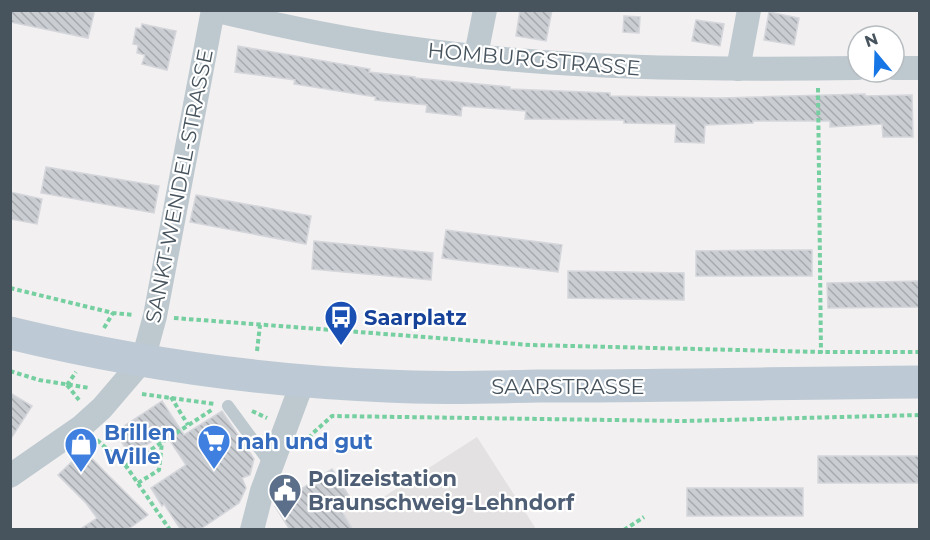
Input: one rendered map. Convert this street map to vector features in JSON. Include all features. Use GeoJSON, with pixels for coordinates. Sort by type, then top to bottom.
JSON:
{"type":"FeatureCollection","features":[{"type":"Feature","properties":{"kind":"street","name":"HOMBURGSTRASSE"},"geometry":{"type":"LineString","coordinates":[[213,10],[401,47],[539,62],[621,67],[846,68]]}},
{"type":"Feature","properties":{"kind":"street","name":"SANKT-WENDEL-STRASSE"},"geometry":{"type":"LineString","coordinates":[[143,360],[155,316],[213,10]]}},
{"type":"Feature","properties":{"kind":"street"},"geometry":{"type":"LineString","coordinates":[[477,55],[485,10]]}},
{"type":"Feature","properties":{"kind":"street"},"geometry":{"type":"LineString","coordinates":[[738,69],[749,10]]}},
{"type":"Feature","properties":{"kind":"street"},"geometry":{"type":"LineString","coordinates":[[10,333],[100,354],[143,360]]}},
{"type":"Feature","properties":{"kind":"street"},"geometry":{"type":"LineString","coordinates":[[10,476],[82,426],[102,408],[143,360]]}},
{"type":"Feature","properties":{"kind":"street","name":"SAARSTRASSE"},"geometry":{"type":"LineString","coordinates":[[143,360],[303,381],[408,387],[920,382]]}},
{"type":"Feature","properties":{"kind":"street"},"geometry":{"type":"LineString","coordinates":[[252,530],[262,491],[273,467],[303,381]]}},
{"type":"Feature","properties":{"kind":"lane"},"geometry":{"type":"LineString","coordinates":[[224,406],[273,467]]}},
{"type":"Feature","properties":{"kind":"path"},"geometry":{"type":"LineString","coordinates":[[818,69],[820,352]]}},
{"type":"Feature","properties":{"kind":"path"},"geometry":{"type":"LineString","coordinates":[[261,325],[530,345],[920,352]]}},
{"type":"Feature","properties":{"kind":"path"},"geometry":{"type":"LineString","coordinates":[[10,371],[39,380],[250,410],[286,427],[313,433],[332,416],[683,421],[920,415]]}},
{"type":"Feature","properties":{"kind":"path"},"geometry":{"type":"LineString","coordinates":[[171,397],[188,425]]}},
{"type":"Feature","properties":{"kind":"path"},"geometry":{"type":"LineString","coordinates":[[126,466],[188,425],[224,406]]}},
{"type":"Feature","properties":{"kind":"path"},"geometry":{"type":"LineString","coordinates":[[82,426],[126,466],[170,530]]}},
{"type":"Feature","properties":{"kind":"path"},"geometry":{"type":"LineString","coordinates":[[138,483],[159,470],[162,442]]}},
{"type":"Feature","properties":{"kind":"path"},"geometry":{"type":"LineString","coordinates":[[624,530],[644,517]]}},
{"type":"Feature","properties":{"kind":"shaded area"},"geometry":{"type":"Polygon","coordinates":[[[477,437],[536,529],[314,530],[354,504],[360,512],[477,437]]]}},
{"type":"Feature","properties":{"kind":"building"},"geometry":{"type":"Polygon","coordinates":[[[10,10],[83,10],[94,13],[88,38],[10,22],[10,10]]]}},
{"type":"Feature","properties":{"kind":"building"},"geometry":{"type":"Polygon","coordinates":[[[520,10],[552,10],[546,41],[516,36],[520,10]]]}},
{"type":"Feature","properties":{"kind":"building"},"geometry":{"type":"Polygon","coordinates":[[[769,12],[799,18],[794,45],[764,40],[769,12]]]}},
{"type":"Feature","properties":{"kind":"building"},"geometry":{"type":"Polygon","coordinates":[[[624,16],[640,17],[639,33],[623,32],[624,16]]]}},
{"type":"Feature","properties":{"kind":"building"},"geometry":{"type":"Polygon","coordinates":[[[696,20],[724,24],[720,46],[692,41],[696,20]]]}},
{"type":"Feature","properties":{"kind":"building"},"geometry":{"type":"Polygon","coordinates":[[[142,24],[176,31],[167,70],[142,64],[145,55],[137,53],[138,45],[133,44],[136,28],[141,29],[142,24]]]}},
{"type":"Feature","properties":{"kind":"building"},"geometry":{"type":"Polygon","coordinates":[[[238,46],[370,69],[369,72],[510,87],[510,89],[610,93],[610,96],[721,98],[912,95],[913,137],[883,137],[882,124],[830,127],[830,121],[753,121],[753,123],[705,125],[704,143],[675,142],[676,124],[624,123],[624,120],[525,119],[526,111],[462,106],[461,116],[426,112],[427,105],[375,100],[376,97],[294,84],[295,80],[235,72],[238,46]]]}},
{"type":"Feature","properties":{"kind":"building"},"geometry":{"type":"Polygon","coordinates":[[[46,167],[159,186],[154,213],[41,193],[46,167]]]}},
{"type":"Feature","properties":{"kind":"building"},"geometry":{"type":"Polygon","coordinates":[[[10,192],[42,199],[37,224],[10,219],[10,192]]]}},
{"type":"Feature","properties":{"kind":"building"},"geometry":{"type":"Polygon","coordinates":[[[196,195],[311,216],[306,244],[190,222],[196,195]]]}},
{"type":"Feature","properties":{"kind":"building"},"geometry":{"type":"Polygon","coordinates":[[[446,230],[562,245],[558,272],[442,258],[446,230]]]}},
{"type":"Feature","properties":{"kind":"building"},"geometry":{"type":"Polygon","coordinates":[[[314,241],[433,253],[431,280],[312,269],[314,241]]]}},
{"type":"Feature","properties":{"kind":"building"},"geometry":{"type":"Polygon","coordinates":[[[812,250],[812,276],[696,276],[696,251],[812,250]]]}},
{"type":"Feature","properties":{"kind":"building"},"geometry":{"type":"Polygon","coordinates":[[[568,271],[684,273],[684,300],[568,298],[568,271]]]}},
{"type":"Feature","properties":{"kind":"building"},"geometry":{"type":"Polygon","coordinates":[[[920,281],[920,307],[828,308],[827,283],[920,281]]]}},
{"type":"Feature","properties":{"kind":"building"},"geometry":{"type":"Polygon","coordinates":[[[10,393],[32,406],[10,440],[10,393]]]}},
{"type":"Feature","properties":{"kind":"building","name":"nah und gut"},"geometry":{"type":"Polygon","coordinates":[[[162,401],[184,435],[222,411],[254,459],[250,475],[242,478],[246,488],[239,503],[199,530],[181,530],[151,488],[186,465],[165,433],[130,455],[115,432],[162,401]]]}},
{"type":"Feature","properties":{"kind":"building"},"geometry":{"type":"Polygon","coordinates":[[[84,450],[148,515],[127,530],[79,530],[97,518],[86,503],[58,475],[84,450]]]}},
{"type":"Feature","properties":{"kind":"building"},"geometry":{"type":"Polygon","coordinates":[[[818,456],[920,456],[920,483],[818,483],[818,456]]]}},
{"type":"Feature","properties":{"kind":"building"},"geometry":{"type":"Polygon","coordinates":[[[332,469],[354,504],[342,512],[353,530],[290,530],[275,506],[332,469]]]}},
{"type":"Feature","properties":{"kind":"building"},"geometry":{"type":"Polygon","coordinates":[[[687,488],[803,488],[803,516],[687,516],[687,488]]]}},
{"type":"Feature","properties":{"kind":"place","name":"Saarplatz"},"geometry":{"type":"Point","coordinates":[341,346]}},
{"type":"Feature","properties":{"kind":"place","name":"nah und gut"},"geometry":{"type":"Point","coordinates":[214,470]}},
{"type":"Feature","properties":{"kind":"place","name":"Brillen Wille"},"geometry":{"type":"Point","coordinates":[81,473]}},
{"type":"Feature","properties":{"kind":"place","name":"Polizeistation Braunschweig-Lehndorf"},"geometry":{"type":"Point","coordinates":[285,519]}}]}
